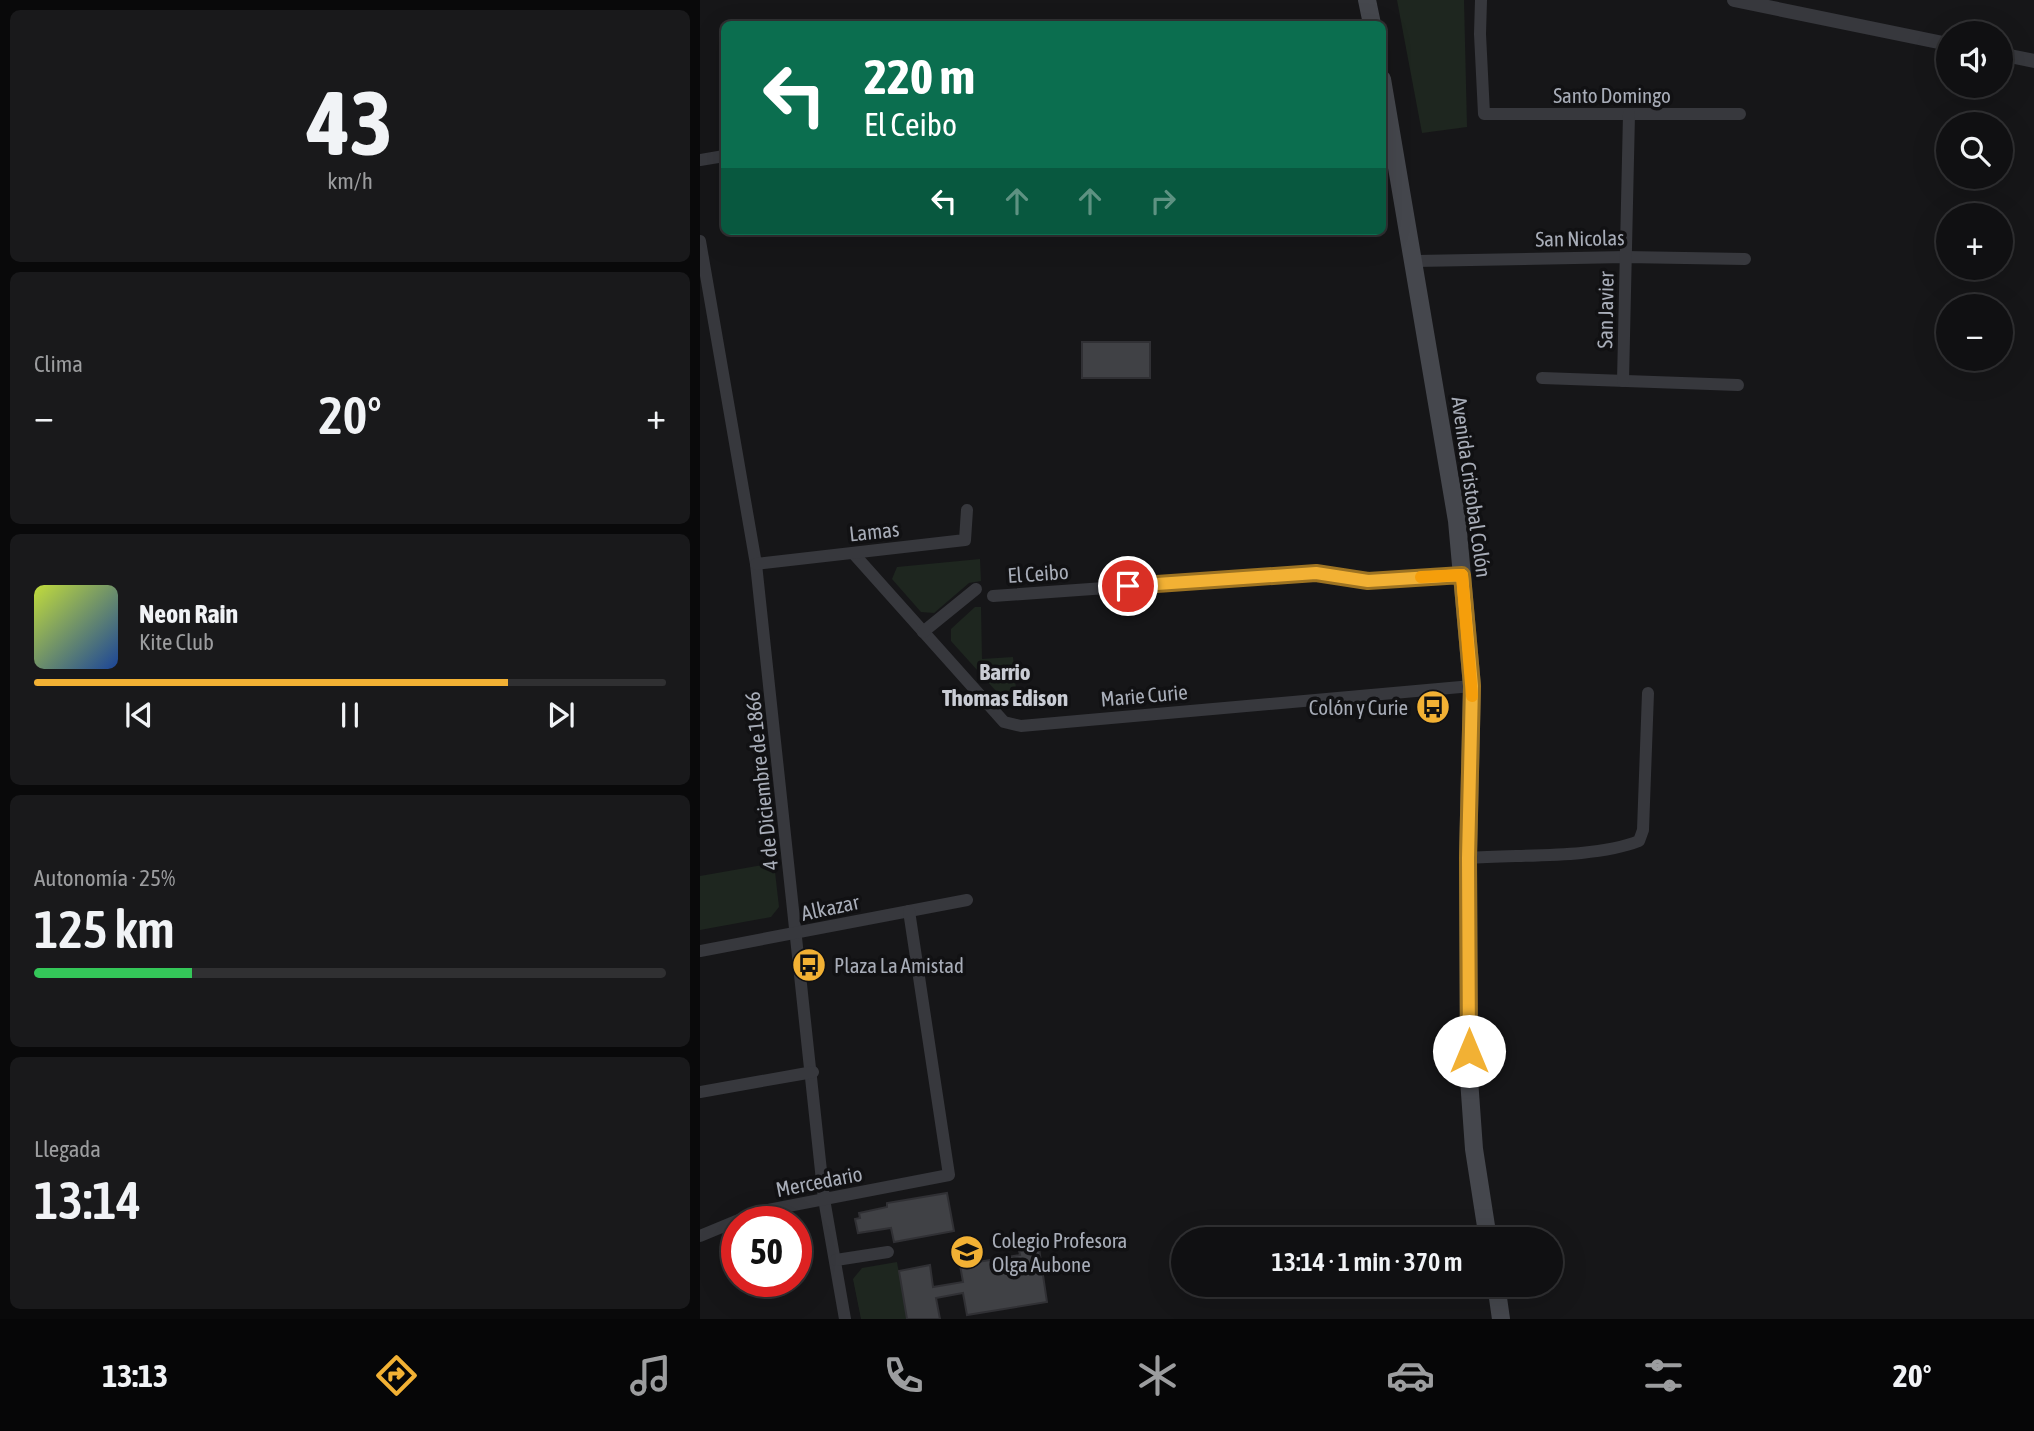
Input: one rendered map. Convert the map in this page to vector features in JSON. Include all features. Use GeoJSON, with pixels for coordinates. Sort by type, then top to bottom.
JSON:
{"type":"FeatureCollection","features":[{"type":"Feature","properties":{"kind":"main road"},"geometry":{"type":"LineString","coordinates":[[1367,0],[1371,21]]}},
{"type":"Feature","properties":{"kind":"main road","name":"Avenida Cristobal Colón"},"geometry":{"type":"LineString","coordinates":[[1387,123],[1416,261],[1457,521],[1472,686],[1468,858],[1469,1079],[1474,1149],[1486,1227]]}},
{"type":"Feature","properties":{"kind":"main road"},"geometry":{"type":"LineString","coordinates":[[1498,1297],[1501,1319]]}},
{"type":"Feature","properties":{"kind":"street","name":"Santo Domingo"},"geometry":{"type":"LineString","coordinates":[[1481,0],[1484,114],[1740,114]]}},
{"type":"Feature","properties":{"kind":"street"},"geometry":{"type":"LineString","coordinates":[[1734,0],[1936,42]]}},
{"type":"Feature","properties":{"kind":"street"},"geometry":{"type":"LineString","coordinates":[[2013,57],[2034,61]]}},
{"type":"Feature","properties":{"kind":"street","name":"San Javier"},"geometry":{"type":"LineString","coordinates":[[1623,381],[1629,114]]}},
{"type":"Feature","properties":{"kind":"street"},"geometry":{"type":"LineString","coordinates":[[700,160],[721,156]]}},
{"type":"Feature","properties":{"kind":"street","name":"4 de Diciembre de 1866"},"geometry":{"type":"LineString","coordinates":[[700,241],[755,564],[813,1072],[824,1199],[845,1319]]}},
{"type":"Feature","properties":{"kind":"street","name":"San Nicolas"},"geometry":{"type":"LineString","coordinates":[[1416,261],[1625,257],[1745,259]]}},
{"type":"Feature","properties":{"kind":"street"},"geometry":{"type":"LineString","coordinates":[[1542,378],[1738,385]]}},
{"type":"Feature","properties":{"kind":"street","name":"Lamas"},"geometry":{"type":"LineString","coordinates":[[755,564],[965,540],[967,510]]}},
{"type":"Feature","properties":{"kind":"street","name":"Marie Curie"},"geometry":{"type":"LineString","coordinates":[[853,553],[1004,722],[1021,726],[1472,686]]}},
{"type":"Feature","properties":{"kind":"street","name":"El Ceibo"},"geometry":{"type":"LineString","coordinates":[[993,596],[1316,573],[1368,581],[1462,575]]}},
{"type":"Feature","properties":{"kind":"street"},"geometry":{"type":"LineString","coordinates":[[923,632],[976,589]]}},
{"type":"Feature","properties":{"kind":"street"},"geometry":{"type":"LineString","coordinates":[[1468,858],[1610,849],[1639,841],[1643,830],[1648,693]]}},
{"type":"Feature","properties":{"kind":"street","name":"Alkazar"},"geometry":{"type":"LineString","coordinates":[[700,951],[967,900]]}},
{"type":"Feature","properties":{"kind":"street","name":"Mercedario"},"geometry":{"type":"LineString","coordinates":[[700,1236],[758,1212],[949,1175],[909,911]]}},
{"type":"Feature","properties":{"kind":"street"},"geometry":{"type":"LineString","coordinates":[[700,1092],[813,1072]]}},
{"type":"Feature","properties":{"kind":"street"},"geometry":{"type":"LineString","coordinates":[[836,1260],[888,1252]]}},
{"type":"Feature","properties":{"kind":"shaded area"},"geometry":{"type":"Polygon","coordinates":[[[1397,0],[1464,0],[1467,127],[1422,133],[1397,0]]]}},
{"type":"Feature","properties":{"kind":"shaded area"},"geometry":{"type":"Polygon","coordinates":[[[980,559],[981,581],[969,583],[934,613],[921,612],[892,579],[897,567],[980,559]]]}},
{"type":"Feature","properties":{"kind":"shaded area"},"geometry":{"type":"Polygon","coordinates":[[[975,607],[981,607],[982,659],[1013,657],[1018,710],[1005,701],[951,641],[951,629],[975,607]]]}},
{"type":"Feature","properties":{"kind":"shaded area"},"geometry":{"type":"Polygon","coordinates":[[[774,863],[779,907],[771,917],[700,930],[700,876],[774,863]]]}},
{"type":"Feature","properties":{"kind":"shaded area"},"geometry":{"type":"Polygon","coordinates":[[[897,1262],[907,1319],[861,1319],[853,1279],[862,1268],[897,1262]]]}},
{"type":"Feature","properties":{"kind":"building"},"geometry":{"type":"Polygon","coordinates":[[[1082,342],[1150,342],[1150,378],[1082,378],[1082,342]]]}},
{"type":"Feature","properties":{"kind":"building"},"geometry":{"type":"Polygon","coordinates":[[[947,1193],[954,1231],[894,1242],[891,1228],[858,1233],[855,1219],[860,1218],[859,1213],[887,1207],[887,1203],[947,1193]]]}},
{"type":"Feature","properties":{"kind":"building"},"geometry":{"type":"Polygon","coordinates":[[[1037,1235],[1047,1302],[967,1315],[963,1293],[936,1298],[940,1319],[907,1319],[899,1271],[930,1265],[933,1287],[963,1282],[960,1265],[1020,1255],[1019,1250],[1026,1249],[1024,1237],[1037,1235]]]}},
{"type":"Feature","properties":{"kind":"slow traffic"},"geometry":{"type":"LineString","coordinates":[[1421,577],[1462,575],[1472,696]]}},
{"type":"Feature","properties":{"kind":"place","name":"Colón y Curie"},"geometry":{"type":"Point","coordinates":[1433,707]}},
{"type":"Feature","properties":{"kind":"place","name":"Plaza La Amistad"},"geometry":{"type":"Point","coordinates":[809,965]}},
{"type":"Feature","properties":{"kind":"place","name":"Colegio Profesora Olga Aubone"},"geometry":{"type":"Point","coordinates":[967,1252]}},
{"type":"Feature","properties":{"kind":"district","name":"Barrio Thomas Edison"},"geometry":{"type":"Point","coordinates":[1005,685]}},
{"type":"Feature","properties":{"kind":"route"},"geometry":{"type":"LineString","coordinates":[[1128,586],[1316,573],[1368,581],[1462,575],[1472,686],[1468,858],[1469,1051]]}}]}
